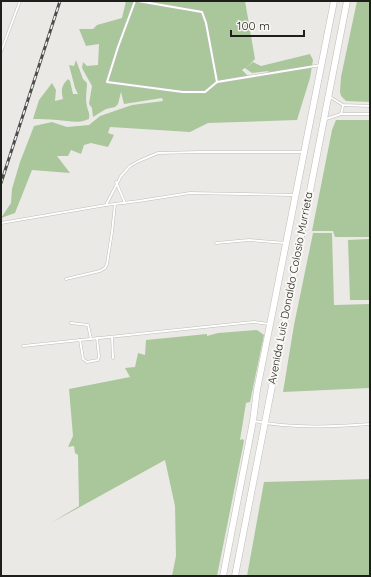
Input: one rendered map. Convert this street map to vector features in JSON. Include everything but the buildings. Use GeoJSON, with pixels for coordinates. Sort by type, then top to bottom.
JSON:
{"type":"FeatureCollection","features":[{"type":"Feature","properties":{"kind":"main road","name":"Avenida Luis Donaldo Colosio Murrieta"},"geometry":{"type":"LineString","coordinates":[[223,576],[270,324],[334,1]]}},
{"type":"Feature","properties":{"kind":"main road","name":"Avenida Luis Donaldo Colosio Murrieta"},"geometry":{"type":"LineString","coordinates":[[235,576],[347,1]]}},
{"type":"Feature","properties":{"kind":"main road"},"geometry":{"type":"LineString","coordinates":[[296,195],[308,198]]}},
{"type":"Feature","properties":{"kind":"lane"},"geometry":{"type":"LineString","coordinates":[[1,52],[20,1]]}},
{"type":"Feature","properties":{"kind":"lane"},"geometry":{"type":"LineString","coordinates":[[217,82],[206,23],[202,12],[137,1],[118,47],[106,82],[183,92],[205,92],[217,82],[322,65]]}},
{"type":"Feature","properties":{"kind":"lane"},"geometry":{"type":"LineString","coordinates":[[329,96],[343,105],[370,106]]}},
{"type":"Feature","properties":{"kind":"lane"},"geometry":{"type":"LineString","coordinates":[[341,114],[343,105]]}},
{"type":"Feature","properties":{"kind":"lane"},"geometry":{"type":"LineString","coordinates":[[323,120],[341,114],[370,114]]}},
{"type":"Feature","properties":{"kind":"lane"},"geometry":{"type":"LineString","coordinates":[[106,205],[116,182],[130,166],[139,160],[158,153],[305,152]]}},
{"type":"Feature","properties":{"kind":"lane"},"geometry":{"type":"LineString","coordinates":[[116,182],[125,203]]}},
{"type":"Feature","properties":{"kind":"lane"},"geometry":{"type":"LineString","coordinates":[[1,223],[106,205],[190,193],[296,195]]}},
{"type":"Feature","properties":{"kind":"lane"},"geometry":{"type":"LineString","coordinates":[[66,279],[100,271],[105,268],[112,232],[114,204]]}},
{"type":"Feature","properties":{"kind":"lane"},"geometry":{"type":"LineString","coordinates":[[216,243],[249,240],[287,243]]}},
{"type":"Feature","properties":{"kind":"lane"},"geometry":{"type":"LineString","coordinates":[[24,346],[254,322],[270,324]]}},
{"type":"Feature","properties":{"kind":"lane"},"geometry":{"type":"LineString","coordinates":[[71,323],[88,325],[91,339]]}},
{"type":"Feature","properties":{"kind":"lane"},"geometry":{"type":"LineString","coordinates":[[112,337],[114,358]]}},
{"type":"Feature","properties":{"kind":"lane"},"geometry":{"type":"LineString","coordinates":[[80,340],[83,359],[86,362],[98,360],[97,338]]}},
{"type":"Feature","properties":{"kind":"lane"},"geometry":{"type":"LineString","coordinates":[[253,421],[330,427],[370,424]]}},
{"type":"Feature","properties":{"kind":"green space"},"geometry":{"type":"Polygon","coordinates":[[[126,1],[245,1],[255,59],[247,67],[253,62],[261,66],[310,54],[313,60],[310,78],[297,120],[208,123],[190,132],[110,127],[108,133],[114,135],[108,147],[91,143],[84,145],[81,154],[71,150],[68,156],[57,156],[70,173],[32,170],[15,213],[1,218],[11,203],[12,189],[20,162],[34,126],[52,122],[67,127],[89,125],[100,116],[132,105],[163,101],[162,98],[124,104],[121,92],[118,104],[115,107],[106,109],[93,117],[92,108],[89,104],[92,86],[82,68],[83,62],[87,66],[98,65],[99,44],[86,46],[79,29],[93,29],[97,25],[122,18],[126,1]],[[245,68],[242,70],[248,76],[266,74],[269,71],[252,73],[245,68]]]}},
{"type":"Feature","properties":{"kind":"green space"},"geometry":{"type":"Polygon","coordinates":[[[357,1],[370,1],[370,102],[346,101],[341,96],[340,92],[341,77],[357,1]]]}},
{"type":"Feature","properties":{"kind":"green space"},"geometry":{"type":"Polygon","coordinates":[[[76,60],[83,79],[87,83],[86,100],[89,119],[77,122],[51,119],[33,119],[39,100],[52,83],[56,90],[55,101],[63,99],[62,88],[68,79],[70,81],[73,94],[78,94],[69,65],[74,66],[76,60]]]}},
{"type":"Feature","properties":{"kind":"green space"},"geometry":{"type":"Polygon","coordinates":[[[336,120],[370,120],[370,237],[335,237],[333,231],[312,231],[332,130],[336,120]]]}},
{"type":"Feature","properties":{"kind":"green space"},"geometry":{"type":"Polygon","coordinates":[[[313,233],[332,233],[334,305],[370,304],[370,388],[283,392],[294,325],[313,233]]]}},
{"type":"Feature","properties":{"kind":"green space"},"geometry":{"type":"Polygon","coordinates":[[[370,239],[370,300],[350,300],[348,240],[370,239]]]}},
{"type":"Feature","properties":{"kind":"green space"},"geometry":{"type":"Polygon","coordinates":[[[257,330],[264,335],[250,402],[246,403],[240,440],[243,439],[244,441],[217,576],[172,576],[176,556],[175,506],[165,460],[51,523],[79,506],[78,455],[75,453],[74,446],[68,447],[73,436],[69,389],[130,377],[125,368],[135,367],[138,353],[145,355],[146,340],[207,334],[207,336],[218,333],[257,330]]]}},
{"type":"Feature","properties":{"kind":"green space"},"geometry":{"type":"Polygon","coordinates":[[[370,479],[370,576],[247,576],[264,482],[370,479]]]}},
{"type":"Feature","properties":{"kind":"railway"},"geometry":{"type":"LineString","coordinates":[[1,183],[60,1]]}}]}
